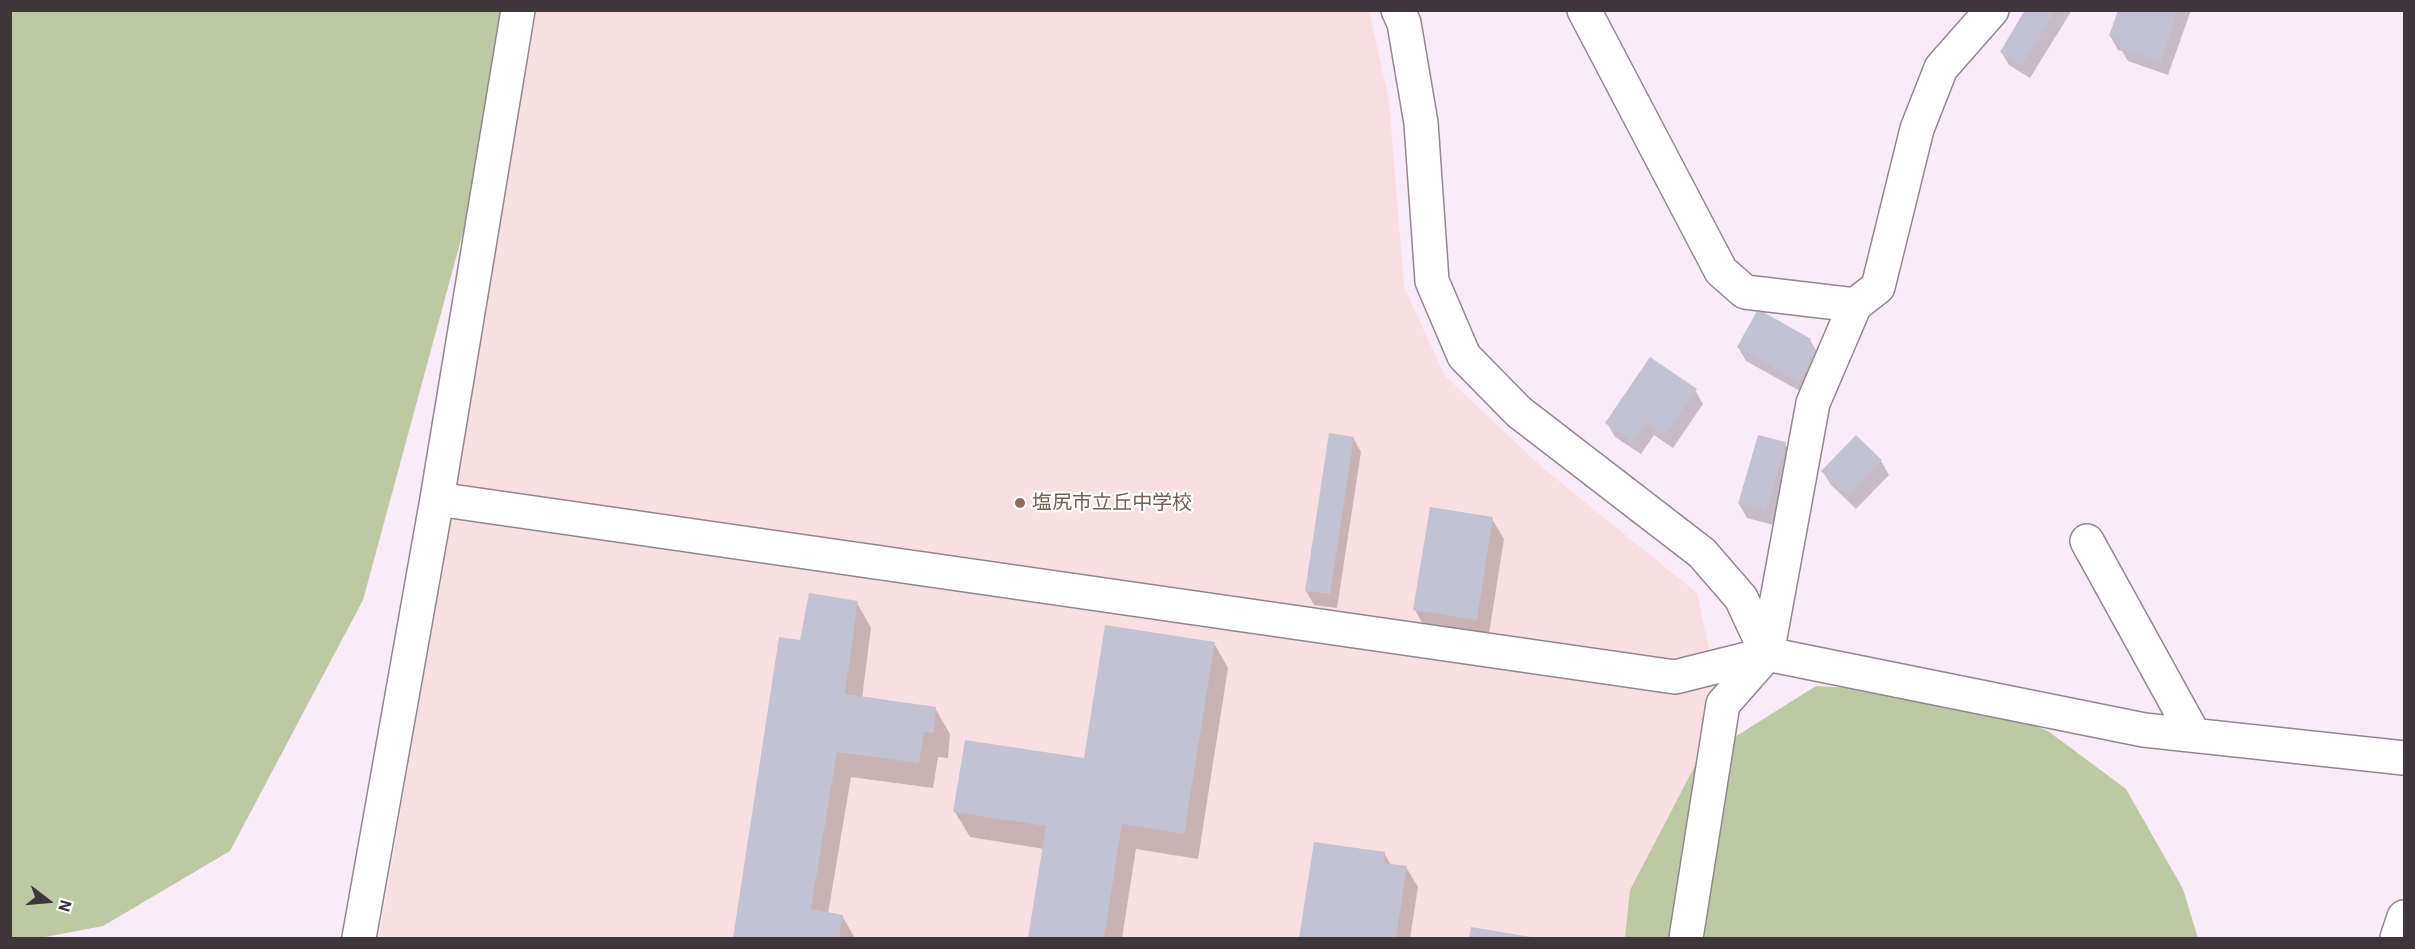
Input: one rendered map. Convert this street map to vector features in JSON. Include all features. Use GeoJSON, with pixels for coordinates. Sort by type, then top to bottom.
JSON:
{"type":"FeatureCollection","features":[{"type":"Feature","properties":{"kind":"street"},"geometry":{"type":"LineString","coordinates":[[360,939],[518,10]]}},
{"type":"Feature","properties":{"kind":"street"},"geometry":{"type":"LineString","coordinates":[[1398,10],[1404,23],[1421,123],[1432,281],[1464,356],[1519,412],[1702,553],[1741,598],[1767,654]]}},
{"type":"Feature","properties":{"kind":"street"},"geometry":{"type":"LineString","coordinates":[[1584,10],[1721,271],[1744,292],[1855,305]]}},
{"type":"Feature","properties":{"kind":"street"},"geometry":{"type":"LineString","coordinates":[[1686,939],[1723,704],[1767,654],[1813,403],[1855,305],[1878,287],[1917,129],[1941,68],[1992,10]]}},
{"type":"Feature","properties":{"kind":"street"},"geometry":{"type":"LineString","coordinates":[[436,499],[1675,677],[1767,654],[2144,730],[2404,759]]}},
{"type":"Feature","properties":{"kind":"street"},"geometry":{"type":"LineString","coordinates":[[2086,541],[2194,735]]}},
{"type":"Feature","properties":{"kind":"street"},"geometry":{"type":"LineString","coordinates":[[2397,939],[2404,917]]}},
{"type":"Feature","properties":{"kind":"shaded area","name":"塩尻市立丘中学校"},"geometry":{"type":"Polygon","coordinates":[[[533,11],[1369,11],[1389,100],[1404,287],[1445,376],[1544,469],[1697,593],[1717,686],[1682,938],[379,938],[533,11]]]}},
{"type":"Feature","properties":{"kind":"green space"},"geometry":{"type":"Polygon","coordinates":[[[10,11],[500,11],[469,210],[363,600],[230,851],[103,926],[40,938],[10,938],[10,11]]]}},
{"type":"Feature","properties":{"kind":"green space"},"geometry":{"type":"Polygon","coordinates":[[[1816,686],[1955,694],[2048,731],[2126,789],[2183,889],[2198,938],[1625,938],[1630,890],[1698,760],[1816,686]]]}},
{"type":"Feature","properties":{"kind":"building"},"geometry":{"type":"Polygon","coordinates":[[[2025,10],[2056,10],[2022,65],[2000,52],[2025,10]]]}},
{"type":"Feature","properties":{"kind":"building"},"geometry":{"type":"Polygon","coordinates":[[[2118,10],[2178,10],[2161,62],[2118,47],[2121,40],[2109,36],[2118,10]]]}},
{"type":"Feature","properties":{"kind":"building"},"geometry":{"type":"Polygon","coordinates":[[[1758,309],[1811,339],[1807,345],[1817,350],[1799,382],[1737,347],[1758,309]]]}},
{"type":"Feature","properties":{"kind":"building"},"geometry":{"type":"Polygon","coordinates":[[[1650,357],[1697,389],[1665,435],[1646,422],[1633,442],[1605,423],[1650,357]]]}},
{"type":"Feature","properties":{"kind":"building"},"geometry":{"type":"Polygon","coordinates":[[[1329,433],[1354,437],[1330,594],[1305,591],[1329,433]]]}},
{"type":"Feature","properties":{"kind":"building"},"geometry":{"type":"Polygon","coordinates":[[[1758,435],[1786,442],[1766,512],[1738,504],[1758,435]]]}},
{"type":"Feature","properties":{"kind":"building"},"geometry":{"type":"Polygon","coordinates":[[[1856,435],[1882,460],[1848,496],[1821,471],[1856,435]]]}},
{"type":"Feature","properties":{"kind":"building"},"geometry":{"type":"Polygon","coordinates":[[[1430,507],[1493,517],[1477,620],[1413,610],[1430,507]]]}},
{"type":"Feature","properties":{"kind":"building"},"geometry":{"type":"Polygon","coordinates":[[[809,593],[858,601],[845,694],[936,707],[934,733],[924,732],[919,763],[837,752],[811,909],[843,915],[839,938],[733,938],[779,637],[800,640],[809,593]]]}},
{"type":"Feature","properties":{"kind":"building"},"geometry":{"type":"Polygon","coordinates":[[[1105,625],[1215,642],[1184,834],[1122,824],[1104,938],[1028,938],[1046,826],[953,812],[965,740],[1084,758],[1105,625]]]}},
{"type":"Feature","properties":{"kind":"building"},"geometry":{"type":"Polygon","coordinates":[[[1314,842],[1385,852],[1384,863],[1407,866],[1396,938],[1299,938],[1314,842]]]}},
{"type":"Feature","properties":{"kind":"building"},"geometry":{"type":"Polygon","coordinates":[[[1471,927],[1531,937],[1531,938],[1469,938],[1471,927]]]}},
{"type":"Feature","properties":{"kind":"place","name":"塩尻市立丘中学校"},"geometry":{"type":"Point","coordinates":[1020,503]}}]}
